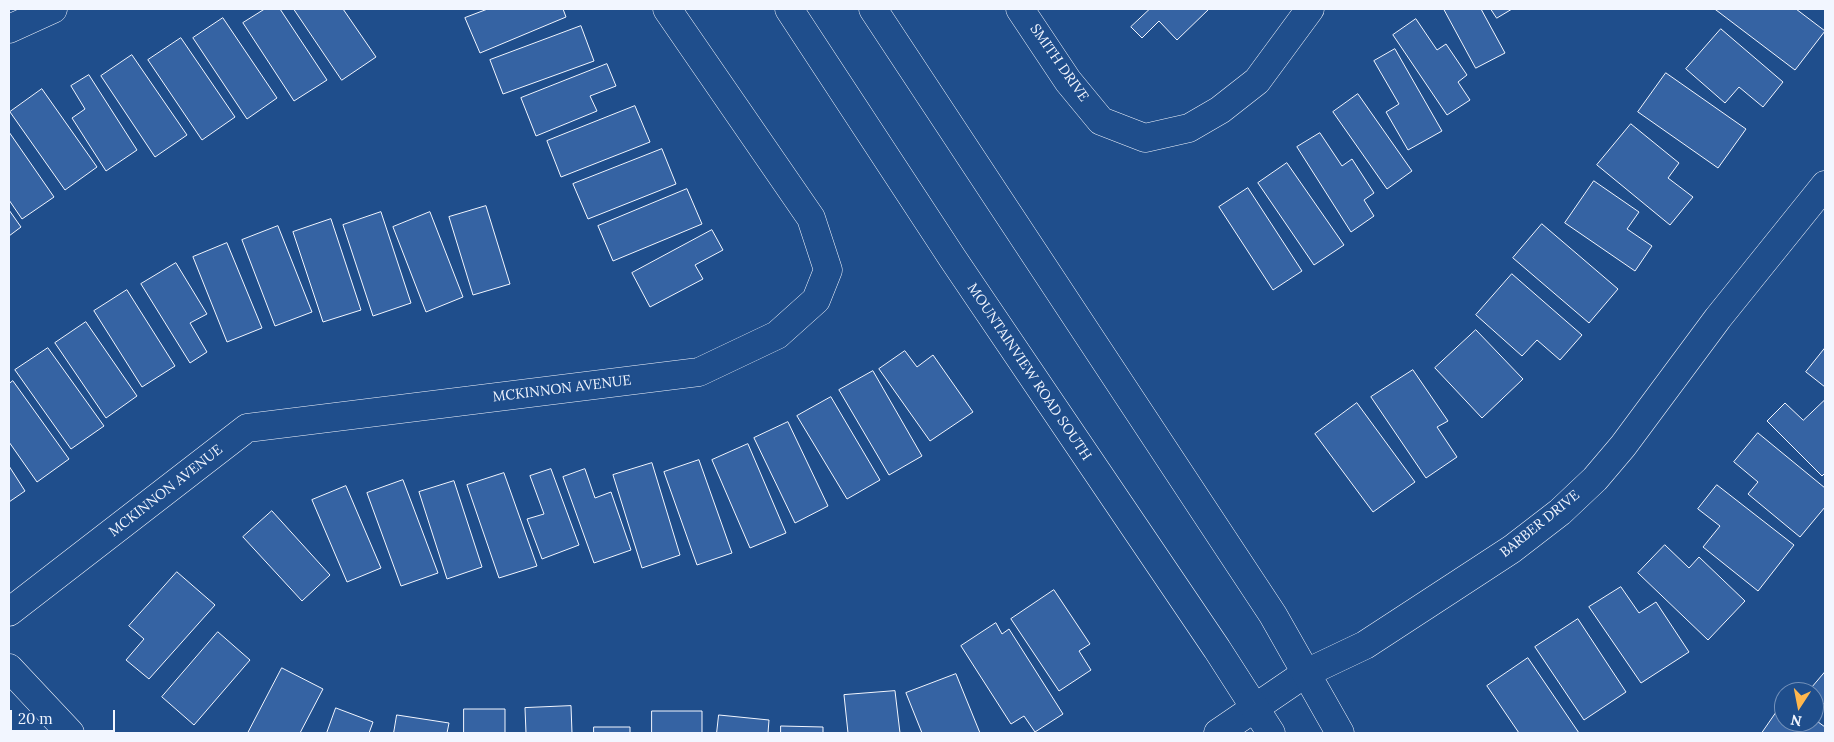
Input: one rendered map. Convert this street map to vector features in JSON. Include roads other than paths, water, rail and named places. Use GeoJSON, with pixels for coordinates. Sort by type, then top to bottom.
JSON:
{"type":"FeatureCollection","features":[{"type":"Feature","properties":{"kind":"street"},"geometry":{"type":"LineString","coordinates":[[9,29],[53,9]]}},
{"type":"Feature","properties":{"kind":"street","name":"MCKINNON AVENUE"},"geometry":{"type":"LineString","coordinates":[[9,612],[247,428],[699,372],[777,335],[816,300],[828,270],[812,218],[667,9]]}},
{"type":"Feature","properties":{"kind":"street","name":"MOUNTAINVIEW ROAD SOUTH"},"geometry":{"type":"LineString","coordinates":[[789,9],[953,260],[1217,649],[1271,733]]}},
{"type":"Feature","properties":{"kind":"street"},"geometry":{"type":"LineString","coordinates":[[873,9],[1273,615],[1340,733]]}},
{"type":"Feature","properties":{"kind":"street","name":"SMITH DRIVE"},"geometry":{"type":"LineString","coordinates":[[1020,9],[1068,81],[1101,121],[1144,138],[1189,128],[1220,110],[1257,81],[1310,9]]}},
{"type":"Feature","properties":{"kind":"street","name":"BARBER DRIVE"},"geometry":{"type":"LineString","coordinates":[[1218,733],[1306,673],[1365,645],[1512,549],[1560,512],[1595,479],[1623,446],[1718,318],[1820,202]]}},
{"type":"Feature","properties":{"kind":"street"},"geometry":{"type":"LineString","coordinates":[[9,668],[70,733]]}}]}
